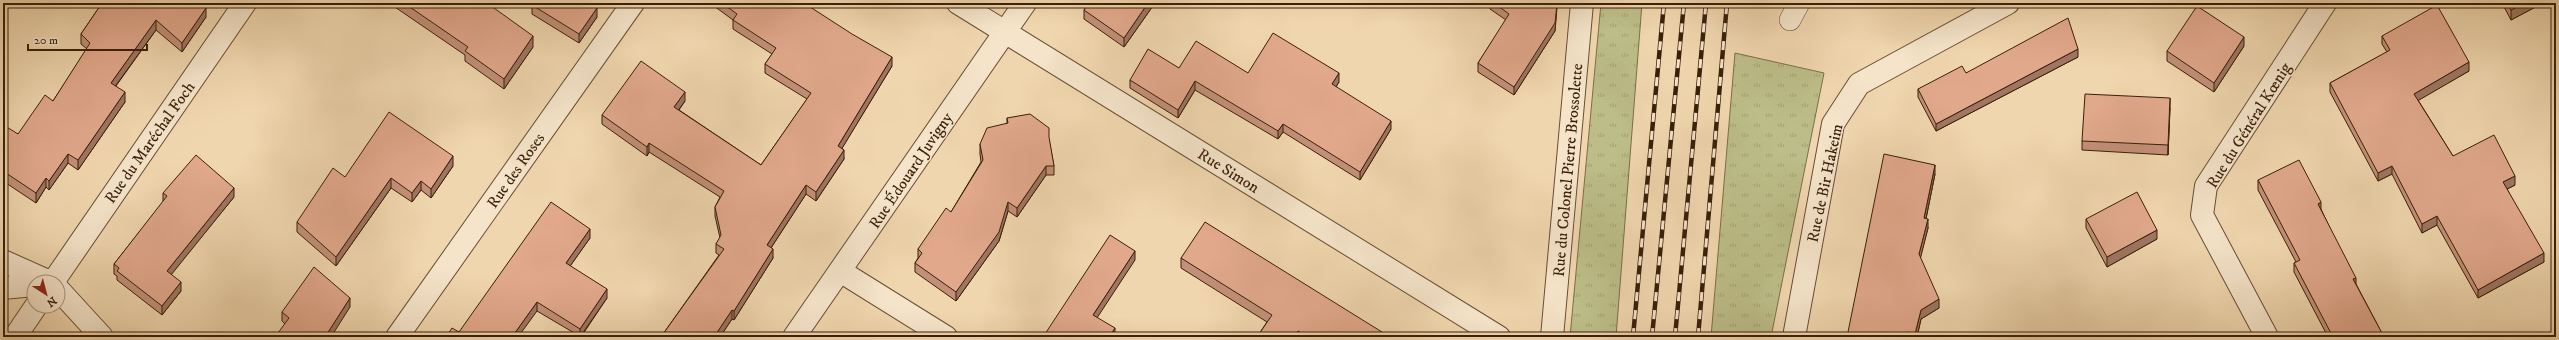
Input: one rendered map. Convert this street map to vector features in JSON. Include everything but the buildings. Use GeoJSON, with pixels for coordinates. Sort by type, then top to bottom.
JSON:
{"type":"FeatureCollection","features":[{"type":"Feature","properties":{"kind":"street","name":"Rue du Maréchal Foch"},"geometry":{"type":"LineString","coordinates":[[58,274],[244,3]]}},
{"type":"Feature","properties":{"kind":"street","name":"Rue des Roses"},"geometry":{"type":"LineString","coordinates":[[397,337],[633,3]]}},
{"type":"Feature","properties":{"kind":"street","name":"Rue Simon"},"geometry":{"type":"LineString","coordinates":[[958,3],[1499,337]]}},
{"type":"Feature","properties":{"kind":"street","name":"Rue Édouard Juvigny"},"geometry":{"type":"LineString","coordinates":[[794,337],[1025,3]]}},
{"type":"Feature","properties":{"kind":"street","name":"Rue du Colonel Pierre Brossolette"},"geometry":{"type":"LineString","coordinates":[[1552,337],[1582,3]]}},
{"type":"Feature","properties":{"kind":"street","name":"Rue de Bir Hakeim"},"geometry":{"type":"LineString","coordinates":[[1794,337],[1833,124],[1859,84],[2008,3]]}},
{"type":"Feature","properties":{"kind":"street","name":"Rue du Général Kœnig"},"geometry":{"type":"LineString","coordinates":[[2267,337],[2202,215],[2206,186],[2325,3]]}},
{"type":"Feature","properties":{"kind":"street"},"geometry":{"type":"LineString","coordinates":[[3,260],[34,274]]}},
{"type":"Feature","properties":{"kind":"street"},"geometry":{"type":"LineString","coordinates":[[840,271],[946,337]]}},
{"type":"Feature","properties":{"kind":"street"},"geometry":{"type":"LineString","coordinates":[[3,288],[26,286]]}},
{"type":"Feature","properties":{"kind":"street"},"geometry":{"type":"LineString","coordinates":[[66,298],[102,337]]}},
{"type":"Feature","properties":{"kind":"street"},"geometry":{"type":"LineString","coordinates":[[15,337],[31,314]]}},
{"type":"Feature","properties":{"kind":"green space"},"geometry":{"type":"Polygon","coordinates":[[[1601,3],[1642,3],[1616,337],[1570,337],[1601,3]]]}},
{"type":"Feature","properties":{"kind":"green space"},"geometry":{"type":"Polygon","coordinates":[[[1735,53],[1824,73],[1771,337],[1711,337],[1735,53]]]}},
{"type":"Feature","properties":{"kind":"railway"},"geometry":{"type":"LineString","coordinates":[[1633,337],[1664,3]]}},
{"type":"Feature","properties":{"kind":"railway"},"geometry":{"type":"LineString","coordinates":[[1652,337],[1684,3]]}},
{"type":"Feature","properties":{"kind":"railway"},"geometry":{"type":"LineString","coordinates":[[1675,337],[1706,3]]}},
{"type":"Feature","properties":{"kind":"railway"},"geometry":{"type":"LineString","coordinates":[[1698,337],[1727,3]]}}]}
